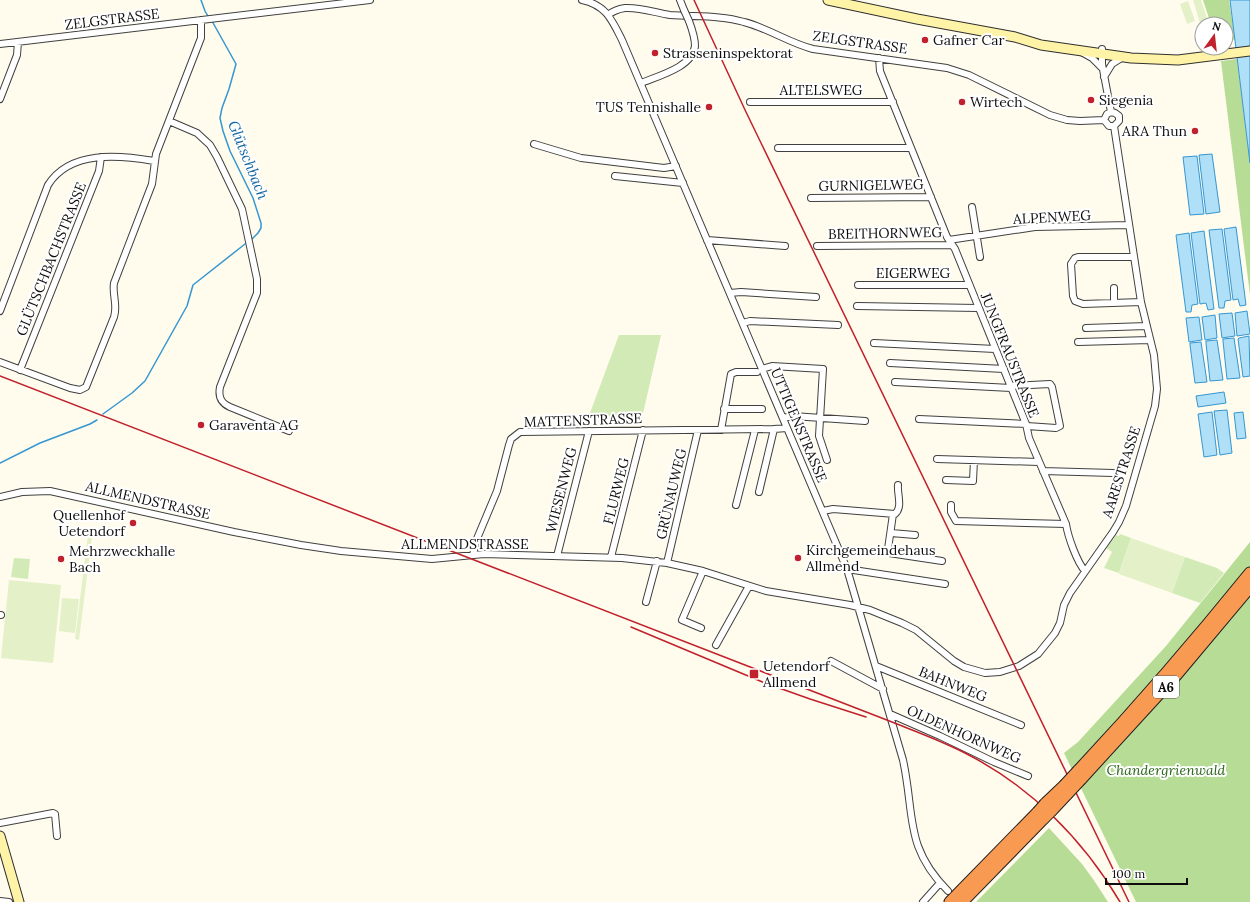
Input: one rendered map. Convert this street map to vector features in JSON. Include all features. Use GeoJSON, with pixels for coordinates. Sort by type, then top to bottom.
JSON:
{"type":"FeatureCollection","features":[{"type":"Feature","properties":{"kind":"highway","name":"A6"},"geometry":{"type":"LineString","coordinates":[[1080,775],[1208,626],[1250,573]]}},
{"type":"Feature","properties":{"kind":"highway","name":"A6"},"geometry":{"type":"LineString","coordinates":[[962,902],[1045,811],[1177,674],[1250,587]]}},
{"type":"Feature","properties":{"kind":"highway","name":"A6"},"geometry":{"type":"LineString","coordinates":[[949,897],[1045,811]]}},
{"type":"Feature","properties":{"kind":"main road"},"geometry":{"type":"LineString","coordinates":[[828,0],[1078,51],[1194,58]]}},
{"type":"Feature","properties":{"kind":"main road"},"geometry":{"type":"LineString","coordinates":[[1015,37],[1033,38],[1123,57],[1169,61],[1250,51]]}},
{"type":"Feature","properties":{"kind":"main road"},"geometry":{"type":"LineString","coordinates":[[0,836],[19,902]]}},
{"type":"Feature","properties":{"kind":"street","name":"ZELGSTRASSE"},"geometry":{"type":"LineString","coordinates":[[0,44],[370,0]]}},
{"type":"Feature","properties":{"kind":"street"},"geometry":{"type":"LineString","coordinates":[[582,0],[597,5],[608,15],[622,40],[641,83],[680,66],[690,58],[695,46],[694,38],[680,0]]}},
{"type":"Feature","properties":{"kind":"street","name":"ZELGSTRASSE"},"geometry":{"type":"LineString","coordinates":[[608,15],[617,10],[630,8],[668,14],[706,16],[738,20],[752,24],[804,47],[934,65],[958,71],[1056,117],[1080,121],[1104,120]]}},
{"type":"Feature","properties":{"kind":"street"},"geometry":{"type":"LineString","coordinates":[[0,362],[70,388],[80,390],[86,387],[114,317],[116,309],[113,292],[114,283],[152,184],[156,154],[201,38],[203,20]]}},
{"type":"Feature","properties":{"kind":"street"},"geometry":{"type":"LineString","coordinates":[[0,99],[17,55],[18,42]]}},
{"type":"Feature","properties":{"kind":"street"},"geometry":{"type":"LineString","coordinates":[[1078,51],[1092,58],[1103,69]]}},
{"type":"Feature","properties":{"kind":"street"},"geometry":{"type":"LineString","coordinates":[[1102,52],[1104,77],[1111,112]]}},
{"type":"Feature","properties":{"kind":"street"},"geometry":{"type":"LineString","coordinates":[[1104,77],[1112,64],[1123,57]]}},
{"type":"Feature","properties":{"kind":"street","name":"JUNGFRAUSTRASSE"},"geometry":{"type":"LineString","coordinates":[[879,58],[880,71],[910,148],[1004,369],[1039,462],[1085,572]]}},
{"type":"Feature","properties":{"kind":"street","name":"UTTIGENSTRASSE"},"geometry":{"type":"LineString","coordinates":[[641,83],[743,323],[759,370],[783,418],[847,569],[883,688],[905,768],[911,819],[916,840],[925,863],[949,897]]}},
{"type":"Feature","properties":{"kind":"street","name":"ALTELSWEG"},"geometry":{"type":"LineString","coordinates":[[750,102],[893,102]]}},
{"type":"Feature","properties":{"kind":"street"},"geometry":{"type":"LineString","coordinates":[[1111,112],[1118,116],[1118,121],[1114,126],[1109,126],[1104,120],[1107,114],[1111,112]]}},
{"type":"Feature","properties":{"kind":"street"},"geometry":{"type":"LineString","coordinates":[[169,120],[197,133],[214,151],[242,209],[257,275],[257,293],[220,387],[220,400],[230,408],[289,431]]}},
{"type":"Feature","properties":{"kind":"street","name":"AARESTRASSE"},"geometry":{"type":"LineString","coordinates":[[859,607],[875,612],[911,628],[964,667],[980,672],[996,673],[1019,666],[1034,658],[1042,650],[1055,633],[1060,623],[1067,598],[1113,532],[1123,513],[1155,406],[1157,394],[1154,355],[1141,302],[1133,258],[1114,126]]}},
{"type":"Feature","properties":{"kind":"street"},"geometry":{"type":"LineString","coordinates":[[534,144],[588,159],[659,167],[676,166]]}},
{"type":"Feature","properties":{"kind":"street"},"geometry":{"type":"LineString","coordinates":[[778,148],[910,148]]}},
{"type":"Feature","properties":{"kind":"street","name":"GLÜTSCHBACHSTRASSE"},"geometry":{"type":"LineString","coordinates":[[20,370],[99,171],[101,157]]}},
{"type":"Feature","properties":{"kind":"street","name":"GLÜTSCHBACHSTRASSE"},"geometry":{"type":"LineString","coordinates":[[0,311],[48,186],[52,180],[63,170],[89,159],[101,157],[130,157],[154,161]]}},
{"type":"Feature","properties":{"kind":"street"},"geometry":{"type":"LineString","coordinates":[[615,176],[683,183]]}},
{"type":"Feature","properties":{"kind":"street","name":"GURNIGELWEG"},"geometry":{"type":"LineString","coordinates":[[811,198],[931,196]]}},
{"type":"Feature","properties":{"kind":"street"},"geometry":{"type":"LineString","coordinates":[[972,207],[980,257]]}},
{"type":"Feature","properties":{"kind":"street","name":"ALPENWEG"},"geometry":{"type":"LineString","coordinates":[[950,242],[977,236],[1040,227],[1128,225]]}},
{"type":"Feature","properties":{"kind":"street"},"geometry":{"type":"LineString","coordinates":[[707,240],[785,246]]}},
{"type":"Feature","properties":{"kind":"street","name":"BREITHORNWEG"},"geometry":{"type":"LineString","coordinates":[[817,246],[950,242]]}},
{"type":"Feature","properties":{"kind":"street"},"geometry":{"type":"LineString","coordinates":[[1133,258],[1078,257],[1072,260],[1073,296],[1075,301],[1083,304],[1141,302]]}},
{"type":"Feature","properties":{"kind":"street","name":"EIGERWEG"},"geometry":{"type":"LineString","coordinates":[[858,285],[969,285]]}},
{"type":"Feature","properties":{"kind":"street"},"geometry":{"type":"LineString","coordinates":[[1114,288],[1114,303]]}},
{"type":"Feature","properties":{"kind":"street"},"geometry":{"type":"LineString","coordinates":[[730,293],[741,292],[816,296]]}},
{"type":"Feature","properties":{"kind":"street"},"geometry":{"type":"LineString","coordinates":[[857,306],[978,308]]}},
{"type":"Feature","properties":{"kind":"street"},"geometry":{"type":"LineString","coordinates":[[743,323],[750,321],[838,325]]}},
{"type":"Feature","properties":{"kind":"street"},"geometry":{"type":"LineString","coordinates":[[1086,328],[1147,326]]}},
{"type":"Feature","properties":{"kind":"street"},"geometry":{"type":"LineString","coordinates":[[1078,342],[1150,340]]}},
{"type":"Feature","properties":{"kind":"street"},"geometry":{"type":"LineString","coordinates":[[874,343],[995,349]]}},
{"type":"Feature","properties":{"kind":"street"},"geometry":{"type":"LineString","coordinates":[[890,363],[1004,369]]}},
{"type":"Feature","properties":{"kind":"street"},"geometry":{"type":"LineString","coordinates":[[721,430],[731,374],[736,372],[759,370],[772,366],[823,369],[819,439],[827,460]]}},
{"type":"Feature","properties":{"kind":"street"},"geometry":{"type":"LineString","coordinates":[[895,382],[1011,387],[1050,384],[1052,387],[1060,426],[1056,428],[919,419]]}},
{"type":"Feature","properties":{"kind":"street"},"geometry":{"type":"LineString","coordinates":[[724,409],[762,410]]}},
{"type":"Feature","properties":{"kind":"street"},"geometry":{"type":"LineString","coordinates":[[783,418],[793,416],[865,421]]}},
{"type":"Feature","properties":{"kind":"street","name":"MATTENSTRASSE"},"geometry":{"type":"LineString","coordinates":[[474,555],[476,541],[497,491],[511,440],[520,432],[755,430],[787,428]]}},
{"type":"Feature","properties":{"kind":"street"},"geometry":{"type":"LineString","coordinates":[[759,492],[774,429]]}},
{"type":"Feature","properties":{"kind":"street","name":"FLURWEG"},"geometry":{"type":"LineString","coordinates":[[611,557],[643,430]]}},
{"type":"Feature","properties":{"kind":"street","name":"GRÜNAUWEG"},"geometry":{"type":"LineString","coordinates":[[667,563],[698,430]]}},
{"type":"Feature","properties":{"kind":"street"},"geometry":{"type":"LineString","coordinates":[[736,505],[755,430]]}},
{"type":"Feature","properties":{"kind":"street","name":"WIESENWEG"},"geometry":{"type":"LineString","coordinates":[[557,556],[589,431]]}},
{"type":"Feature","properties":{"kind":"street"},"geometry":{"type":"LineString","coordinates":[[937,459],[1039,462]]}},
{"type":"Feature","properties":{"kind":"street"},"geometry":{"type":"LineString","coordinates":[[946,480],[973,481],[974,460]]}},
{"type":"Feature","properties":{"kind":"street"},"geometry":{"type":"LineString","coordinates":[[1043,471],[1113,473]]}},
{"type":"Feature","properties":{"kind":"street"},"geometry":{"type":"LineString","coordinates":[[823,511],[833,509],[893,514],[899,510],[900,499],[898,485]]}},
{"type":"Feature","properties":{"kind":"street","name":"ALLMENDSTRASSE"},"geometry":{"type":"LineString","coordinates":[[0,497],[29,491],[50,491],[228,531],[321,548],[432,559],[474,555],[611,557],[657,561],[703,571],[776,593],[859,607]]}},
{"type":"Feature","properties":{"kind":"street"},"geometry":{"type":"LineString","coordinates":[[951,505],[951,512],[956,521],[1066,524]]}},
{"type":"Feature","properties":{"kind":"street"},"geometry":{"type":"LineString","coordinates":[[893,514],[888,549],[890,553],[942,561]]}},
{"type":"Feature","properties":{"kind":"street"},"geometry":{"type":"LineString","coordinates":[[891,533],[915,535]]}},
{"type":"Feature","properties":{"kind":"street"},"geometry":{"type":"LineString","coordinates":[[646,602],[657,561]]}},
{"type":"Feature","properties":{"kind":"street"},"geometry":{"type":"LineString","coordinates":[[847,569],[945,584]]}},
{"type":"Feature","properties":{"kind":"street"},"geometry":{"type":"LineString","coordinates":[[701,628],[682,620],[703,571]]}},
{"type":"Feature","properties":{"kind":"street"},"geometry":{"type":"LineString","coordinates":[[716,644],[749,586]]}},
{"type":"Feature","properties":{"kind":"street"},"geometry":{"type":"LineString","coordinates":[[831,661],[883,688]]}},
{"type":"Feature","properties":{"kind":"street","name":"BAHNWEG"},"geometry":{"type":"LineString","coordinates":[[876,666],[1021,725]]}},
{"type":"Feature","properties":{"kind":"street","name":"OLDENHORNWEG"},"geometry":{"type":"LineString","coordinates":[[890,714],[1028,776]]}},
{"type":"Feature","properties":{"kind":"street"},"geometry":{"type":"LineString","coordinates":[[0,823],[53,813],[55,814],[57,836]]}},
{"type":"Feature","properties":{"kind":"street"},"geometry":{"type":"LineString","coordinates":[[923,902],[940,883]]}},
{"type":"Feature","properties":{"kind":"street"},"geometry":{"type":"LineString","coordinates":[[0,902],[9,902]]}},
{"type":"Feature","properties":{"kind":"green space"},"geometry":{"type":"Polygon","coordinates":[[[1193,0],[1201,0],[1206,16],[1198,16],[1193,0]]]}},
{"type":"Feature","properties":{"kind":"green space"},"geometry":{"type":"Polygon","coordinates":[[[1203,0],[1229,0],[1231,16],[1208,16],[1203,0]]]}},
{"type":"Feature","properties":{"kind":"green space"},"geometry":{"type":"Polygon","coordinates":[[[1188,1],[1194,21],[1187,24],[1180,4],[1188,1]]]}},
{"type":"Feature","properties":{"kind":"green space"},"geometry":{"type":"Polygon","coordinates":[[[1237,59],[1250,163],[1250,295],[1221,61],[1237,59]]]}},
{"type":"Feature","properties":{"kind":"green space"},"geometry":{"type":"Polygon","coordinates":[[[619,335],[661,335],[641,422],[590,413],[619,335]]]}},
{"type":"Feature","properties":{"kind":"green space"},"geometry":{"type":"Polygon","coordinates":[[[1120,534],[1131,538],[1119,573],[1104,568],[1112,552],[1106,548],[1116,535],[1119,536],[1120,534]]]}},
{"type":"Feature","properties":{"kind":"green space"},"geometry":{"type":"Polygon","coordinates":[[[88,535],[92,536],[79,640],[75,639],[88,535]]]}},
{"type":"Feature","properties":{"kind":"green space"},"geometry":{"type":"Polygon","coordinates":[[[1131,538],[1185,557],[1172,593],[1119,574],[1131,538]]]}},
{"type":"Feature","properties":{"kind":"green space","name":"Chandergrienwald"},"geometry":{"type":"Polygon","coordinates":[[[1250,542],[1250,902],[1136,902],[1064,753],[1078,742],[1166,646],[1250,542]]]}},
{"type":"Feature","properties":{"kind":"green space"},"geometry":{"type":"Polygon","coordinates":[[[1185,557],[1217,568],[1224,573],[1200,603],[1172,593],[1185,557]]]}},
{"type":"Feature","properties":{"kind":"green space"},"geometry":{"type":"Polygon","coordinates":[[[14,558],[30,559],[28,579],[11,577],[14,558]]]}},
{"type":"Feature","properties":{"kind":"green space"},"geometry":{"type":"Polygon","coordinates":[[[9,580],[61,585],[53,663],[1,658],[9,580]]]}},
{"type":"Feature","properties":{"kind":"green space"},"geometry":{"type":"Polygon","coordinates":[[[62,598],[79,599],[75,633],[59,631],[62,598]]]}},
{"type":"Feature","properties":{"kind":"green space"},"geometry":{"type":"Polygon","coordinates":[[[1049,828],[1082,864],[1108,902],[976,902],[1049,828]]]}},
{"type":"Feature","properties":{"kind":"water"},"geometry":{"type":"Polygon","coordinates":[[[1230,0],[1250,0],[1250,163],[1234,33],[1234,16],[1232,16],[1230,0]]]}},
{"type":"Feature","properties":{"kind":"water"},"geometry":{"type":"Polygon","coordinates":[[[1212,154],[1220,212],[1206,214],[1199,155],[1212,154]]]}},
{"type":"Feature","properties":{"kind":"water"},"geometry":{"type":"Polygon","coordinates":[[[1197,156],[1204,214],[1190,215],[1183,157],[1197,156]]]}},
{"type":"Feature","properties":{"kind":"water"},"geometry":{"type":"Polygon","coordinates":[[[1236,227],[1246,305],[1240,306],[1238,299],[1233,300],[1224,229],[1236,227]]]}},
{"type":"Feature","properties":{"kind":"water"},"geometry":{"type":"Polygon","coordinates":[[[1222,229],[1231,300],[1225,301],[1224,308],[1219,308],[1209,230],[1222,229]]]}},
{"type":"Feature","properties":{"kind":"water"},"geometry":{"type":"Polygon","coordinates":[[[1204,231],[1214,309],[1208,310],[1206,303],[1200,304],[1191,233],[1204,231]]]}},
{"type":"Feature","properties":{"kind":"water"},"geometry":{"type":"Polygon","coordinates":[[[1189,233],[1198,304],[1192,305],[1191,312],[1186,312],[1176,235],[1189,233]]]}},
{"type":"Feature","properties":{"kind":"water"},"geometry":{"type":"Polygon","coordinates":[[[1247,311],[1250,334],[1237,336],[1235,313],[1247,311]]]}},
{"type":"Feature","properties":{"kind":"water"},"geometry":{"type":"Polygon","coordinates":[[[1232,313],[1235,336],[1222,338],[1219,314],[1232,313]]]}},
{"type":"Feature","properties":{"kind":"water"},"geometry":{"type":"Polygon","coordinates":[[[1215,315],[1217,338],[1205,340],[1202,317],[1215,315]]]}},
{"type":"Feature","properties":{"kind":"water"},"geometry":{"type":"Polygon","coordinates":[[[1199,317],[1202,340],[1189,342],[1186,318],[1199,317]]]}},
{"type":"Feature","properties":{"kind":"water"},"geometry":{"type":"Polygon","coordinates":[[[1249,336],[1250,376],[1243,377],[1238,339],[1249,336]]]}},
{"type":"Feature","properties":{"kind":"water"},"geometry":{"type":"Polygon","coordinates":[[[1234,338],[1240,378],[1227,379],[1223,339],[1234,338]]]}},
{"type":"Feature","properties":{"kind":"water"},"geometry":{"type":"Polygon","coordinates":[[[1217,340],[1223,380],[1210,381],[1206,341],[1217,340]]]}},
{"type":"Feature","properties":{"kind":"water"},"geometry":{"type":"Polygon","coordinates":[[[1201,342],[1207,382],[1195,383],[1190,343],[1201,342]]]}},
{"type":"Feature","properties":{"kind":"water"},"geometry":{"type":"Polygon","coordinates":[[[1224,392],[1226,403],[1198,407],[1196,396],[1224,392]]]}},
{"type":"Feature","properties":{"kind":"water"},"geometry":{"type":"Polygon","coordinates":[[[1227,410],[1232,453],[1220,455],[1214,411],[1227,410]]]}},
{"type":"Feature","properties":{"kind":"water"},"geometry":{"type":"Polygon","coordinates":[[[1212,412],[1217,455],[1204,457],[1198,414],[1212,412]]]}},
{"type":"Feature","properties":{"kind":"water"},"geometry":{"type":"Polygon","coordinates":[[[1243,412],[1246,438],[1237,439],[1234,413],[1243,412]]]}},
{"type":"Feature","properties":{"kind":"waterway","name":"Glütschbach"},"geometry":{"type":"LineString","coordinates":[[201,0],[209,18]]}},
{"type":"Feature","properties":{"kind":"waterway","name":"Glütschbach"},"geometry":{"type":"LineString","coordinates":[[212,21],[236,64],[220,118],[230,151],[253,198],[261,223],[261,228],[252,239]]}},
{"type":"Feature","properties":{"kind":"waterway","name":"Glütschbach"},"geometry":{"type":"LineString","coordinates":[[103,414],[132,393],[145,381],[187,306],[193,285],[245,244]]}},
{"type":"Feature","properties":{"kind":"waterway","name":"Glütschbach"},"geometry":{"type":"LineString","coordinates":[[0,463],[40,443],[97,420]]}},
{"type":"Feature","properties":{"kind":"railway"},"geometry":{"type":"LineString","coordinates":[[694,0],[746,112],[1129,902]]}},
{"type":"Feature","properties":{"kind":"railway"},"geometry":{"type":"LineString","coordinates":[[0,376],[892,722],[965,753],[989,766],[1011,781],[1053,816],[1089,857],[1120,902]]}},
{"type":"Feature","properties":{"kind":"railway"},"geometry":{"type":"LineString","coordinates":[[631,627],[765,683],[866,717]]}},
{"type":"Feature","properties":{"kind":"place","name":"Gafner Car"},"geometry":{"type":"Point","coordinates":[925,40]}},
{"type":"Feature","properties":{"kind":"place","name":"Strasseninspektorat"},"geometry":{"type":"Point","coordinates":[655,53]}},
{"type":"Feature","properties":{"kind":"place","name":"Siegenia"},"geometry":{"type":"Point","coordinates":[1091,100]}},
{"type":"Feature","properties":{"kind":"place","name":"Wirtech"},"geometry":{"type":"Point","coordinates":[962,102]}},
{"type":"Feature","properties":{"kind":"place","name":"TUS Tennishalle"},"geometry":{"type":"Point","coordinates":[709,107]}},
{"type":"Feature","properties":{"kind":"place","name":"ARA Thun"},"geometry":{"type":"Point","coordinates":[1195,131]}},
{"type":"Feature","properties":{"kind":"place","name":"Garaventa AG"},"geometry":{"type":"Point","coordinates":[201,425]}},
{"type":"Feature","properties":{"kind":"place","name":"Quellenhof Uetendorf"},"geometry":{"type":"Point","coordinates":[133,523]}},
{"type":"Feature","properties":{"kind":"place","name":"Kirchgemeindehaus Allmend"},"geometry":{"type":"Point","coordinates":[798,558]}},
{"type":"Feature","properties":{"kind":"place","name":"Mehrzweckhalle Bach"},"geometry":{"type":"Point","coordinates":[61,559]}},
{"type":"Feature","properties":{"kind":"place","name":"Uetendorf Allmend"},"geometry":{"type":"Point","coordinates":[754,674]}}]}
